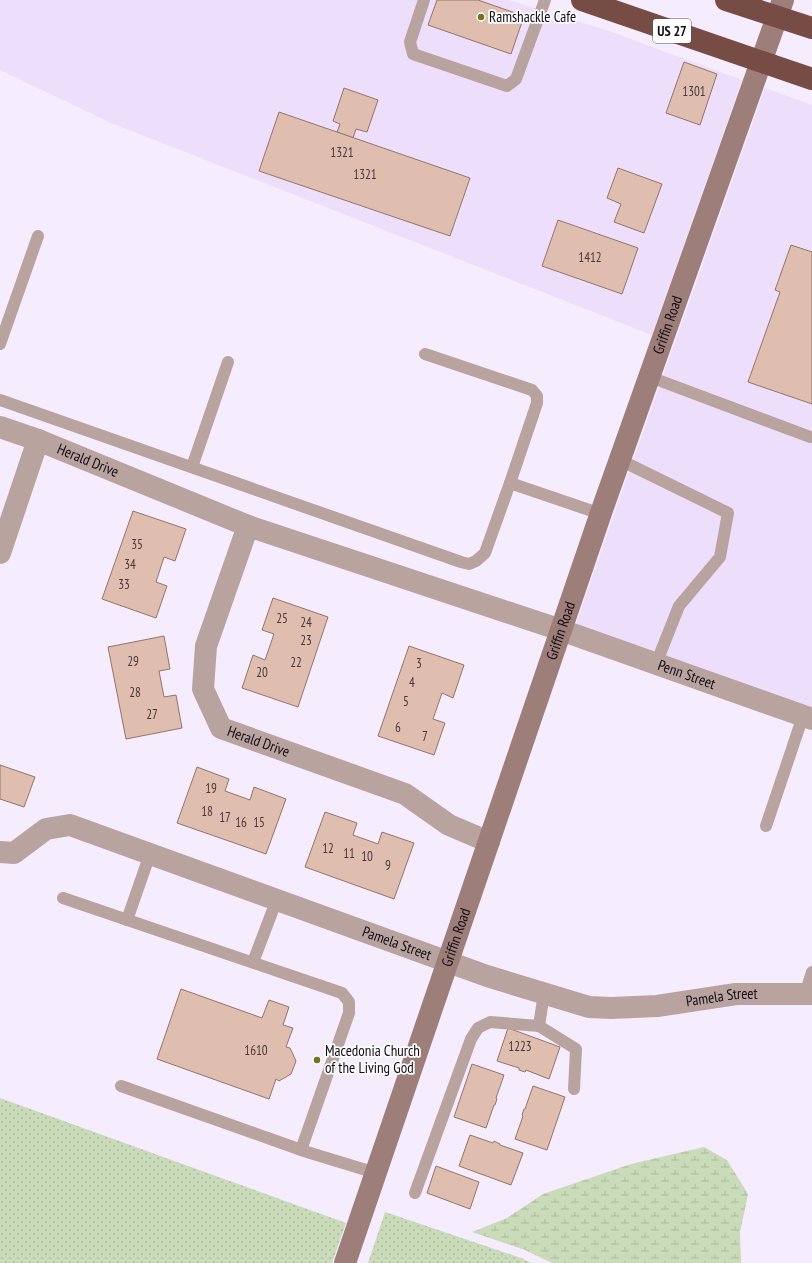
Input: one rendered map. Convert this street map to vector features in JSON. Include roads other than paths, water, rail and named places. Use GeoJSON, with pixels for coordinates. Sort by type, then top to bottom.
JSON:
{"type":"FeatureCollection","features":[{"type":"Feature","properties":{"kind":"highway","name":"US 27"},"geometry":{"type":"LineString","coordinates":[[582,0],[812,79]]}},
{"type":"Feature","properties":{"kind":"highway"},"geometry":{"type":"LineString","coordinates":[[726,0],[780,8],[812,28]]}},
{"type":"Feature","properties":{"kind":"street","name":"Griffin Road"},"geometry":{"type":"LineString","coordinates":[[345,1263],[601,514],[780,8]]}},
{"type":"Feature","properties":{"kind":"street","name":"Herald Drive"},"geometry":{"type":"LineString","coordinates":[[0,427],[38,440],[248,526],[561,630]]}},
{"type":"Feature","properties":{"kind":"street","name":"Herald Drive"},"geometry":{"type":"LineString","coordinates":[[0,553],[38,440]]}},
{"type":"Feature","properties":{"kind":"street","name":"Herald Drive"},"geometry":{"type":"LineString","coordinates":[[248,526],[206,646],[203,689],[221,728],[404,794],[449,825],[489,842]]}},
{"type":"Feature","properties":{"kind":"street","name":"Penn Street"},"geometry":{"type":"LineString","coordinates":[[561,630],[808,717]]}},
{"type":"Feature","properties":{"kind":"street","name":"Pamela Street"},"geometry":{"type":"LineString","coordinates":[[0,852],[14,853],[46,829],[70,825],[487,976],[590,1007],[612,1008],[657,1006],[736,994],[809,994]]}},
{"type":"Feature","properties":{"kind":"lane"},"geometry":{"type":"LineString","coordinates":[[424,0],[410,42],[413,54],[507,86],[516,79],[545,0]]}},
{"type":"Feature","properties":{"kind":"lane"},"geometry":{"type":"LineString","coordinates":[[0,344],[2,331],[38,236]]}},
{"type":"Feature","properties":{"kind":"lane"},"geometry":{"type":"LineString","coordinates":[[0,400],[469,564],[476,561],[485,553],[537,403],[537,396],[532,390],[425,354]]}},
{"type":"Feature","properties":{"kind":"lane"},"geometry":{"type":"LineString","coordinates":[[192,467],[228,362]]}},
{"type":"Feature","properties":{"kind":"lane"},"geometry":{"type":"LineString","coordinates":[[650,377],[812,437]]}},
{"type":"Feature","properties":{"kind":"lane"},"geometry":{"type":"LineString","coordinates":[[620,460],[728,513],[720,557],[679,606],[656,664]]}},
{"type":"Feature","properties":{"kind":"lane"},"geometry":{"type":"LineString","coordinates":[[510,483],[601,514]]}},
{"type":"Feature","properties":{"kind":"lane"},"geometry":{"type":"LineString","coordinates":[[766,826],[808,717]]}},
{"type":"Feature","properties":{"kind":"lane"},"geometry":{"type":"LineString","coordinates":[[127,920],[150,854]]}},
{"type":"Feature","properties":{"kind":"lane"},"geometry":{"type":"LineString","coordinates":[[63,898],[342,993],[349,1002],[349,1013],[302,1150]]}},
{"type":"Feature","properties":{"kind":"lane"},"geometry":{"type":"LineString","coordinates":[[253,962],[276,900]]}},
{"type":"Feature","properties":{"kind":"lane"},"geometry":{"type":"LineString","coordinates":[[809,994],[812,972]]}},
{"type":"Feature","properties":{"kind":"lane"},"geometry":{"type":"LineString","coordinates":[[539,1026],[544,993]]}},
{"type":"Feature","properties":{"kind":"lane"},"geometry":{"type":"LineString","coordinates":[[415,1192],[471,1039],[478,1028],[490,1022],[539,1026],[576,1048],[574,1089]]}},
{"type":"Feature","properties":{"kind":"lane"},"geometry":{"type":"LineString","coordinates":[[121,1086],[302,1150],[376,1173]]}},
{"type":"Feature","properties":{"kind":"place","name":"Ramshackle Cafe"},"geometry":{"type":"Point","coordinates":[481,17]}},
{"type":"Feature","properties":{"kind":"place","name":"Macedonia Church of the Living God"},"geometry":{"type":"Point","coordinates":[317,1060]}}]}
